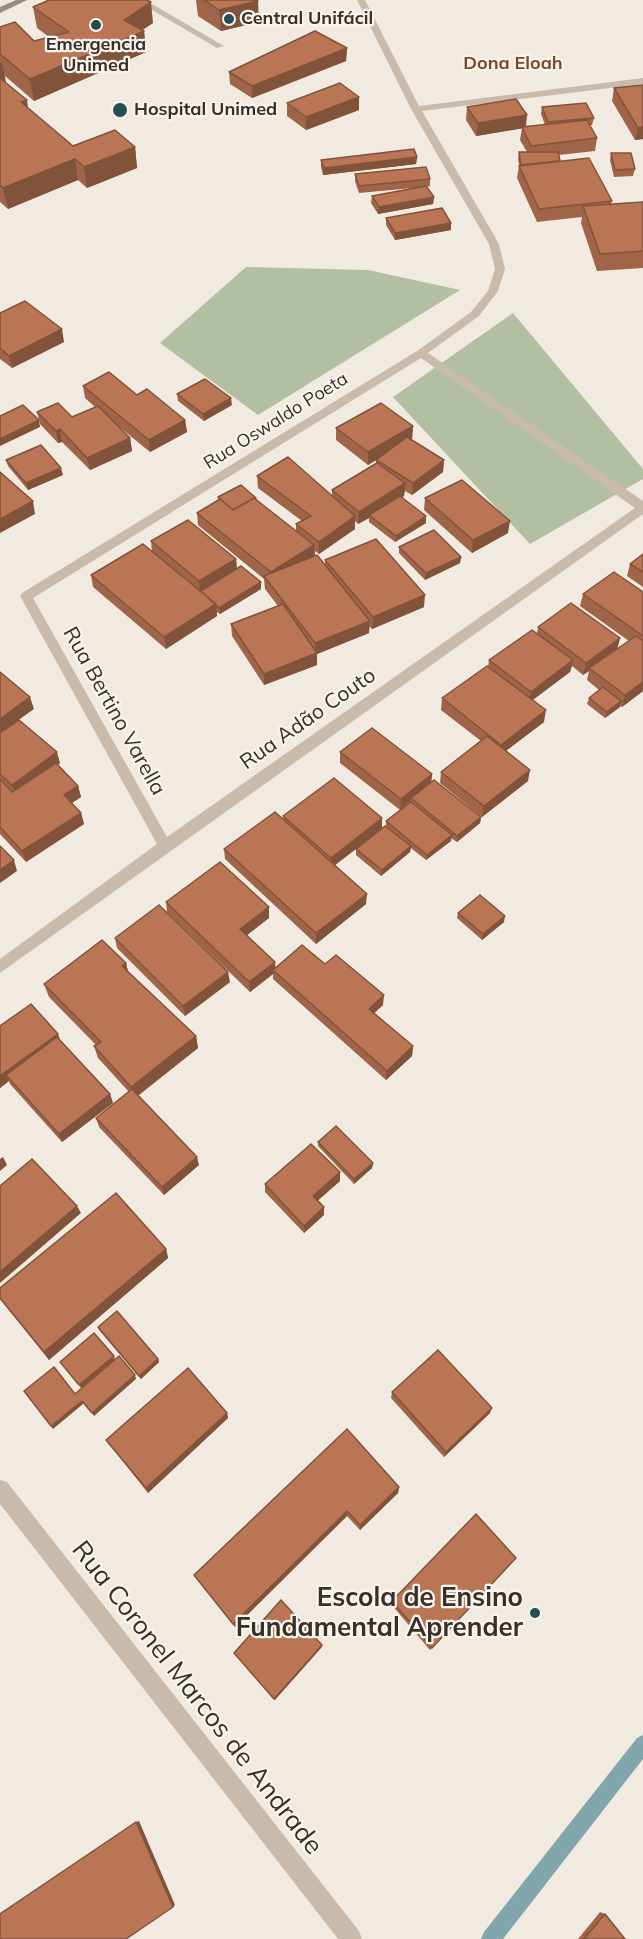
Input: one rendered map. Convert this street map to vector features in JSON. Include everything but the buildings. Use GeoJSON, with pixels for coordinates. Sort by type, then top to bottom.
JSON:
{"type":"FeatureCollection","features":[{"type":"Feature","properties":{"kind":"main road"},"geometry":{"type":"LineString","coordinates":[[0,10],[19,1]]}},
{"type":"Feature","properties":{"kind":"street"},"geometry":{"type":"LineString","coordinates":[[139,0],[220,46]]}},
{"type":"Feature","properties":{"kind":"street"},"geometry":{"type":"LineString","coordinates":[[361,0],[416,109],[643,81]]}},
{"type":"Feature","properties":{"kind":"street","name":"Rua Oswaldo Poeta"},"geometry":{"type":"LineString","coordinates":[[26,596],[421,353],[475,314],[493,291],[500,269],[494,244],[416,109]]}},
{"type":"Feature","properties":{"kind":"street"},"geometry":{"type":"LineString","coordinates":[[421,353],[643,507]]}},
{"type":"Feature","properties":{"kind":"street","name":"Rua Adão Couto"},"geometry":{"type":"LineString","coordinates":[[0,968],[165,846],[643,507]]}},
{"type":"Feature","properties":{"kind":"street","name":"Rua Bertino Varella"},"geometry":{"type":"LineString","coordinates":[[26,596],[165,846]]}},
{"type":"Feature","properties":{"kind":"street","name":"Rua Coronel Marcos de Andrade"},"geometry":{"type":"LineString","coordinates":[[0,1489],[351,1939]]}},
{"type":"Feature","properties":{"kind":"green space"},"geometry":{"type":"Polygon","coordinates":[[[246,267],[368,270],[460,290],[258,415],[160,343],[246,267]]]}},
{"type":"Feature","properties":{"kind":"green space"},"geometry":{"type":"Polygon","coordinates":[[[513,313],[643,469],[643,479],[530,544],[393,397],[513,313]]]}},
{"type":"Feature","properties":{"kind":"waterway"},"geometry":{"type":"LineString","coordinates":[[491,1939],[643,1744]]}},
{"type":"Feature","properties":{"kind":"place","name":"Central Unifácil"},"geometry":{"type":"Point","coordinates":[229,19]}},
{"type":"Feature","properties":{"kind":"place","name":"Emergencia Unimed"},"geometry":{"type":"Point","coordinates":[96,25]}},
{"type":"Feature","properties":{"kind":"place","name":"Hospital Unimed"},"geometry":{"type":"Point","coordinates":[120,110]}},
{"type":"Feature","properties":{"kind":"place","name":"Escola de Ensino Fundamental Aprender"},"geometry":{"type":"Point","coordinates":[535,1613]}},
{"type":"Feature","properties":{"kind":"district","name":"Dona Eloah"},"geometry":{"type":"Point","coordinates":[513,64]}}]}
